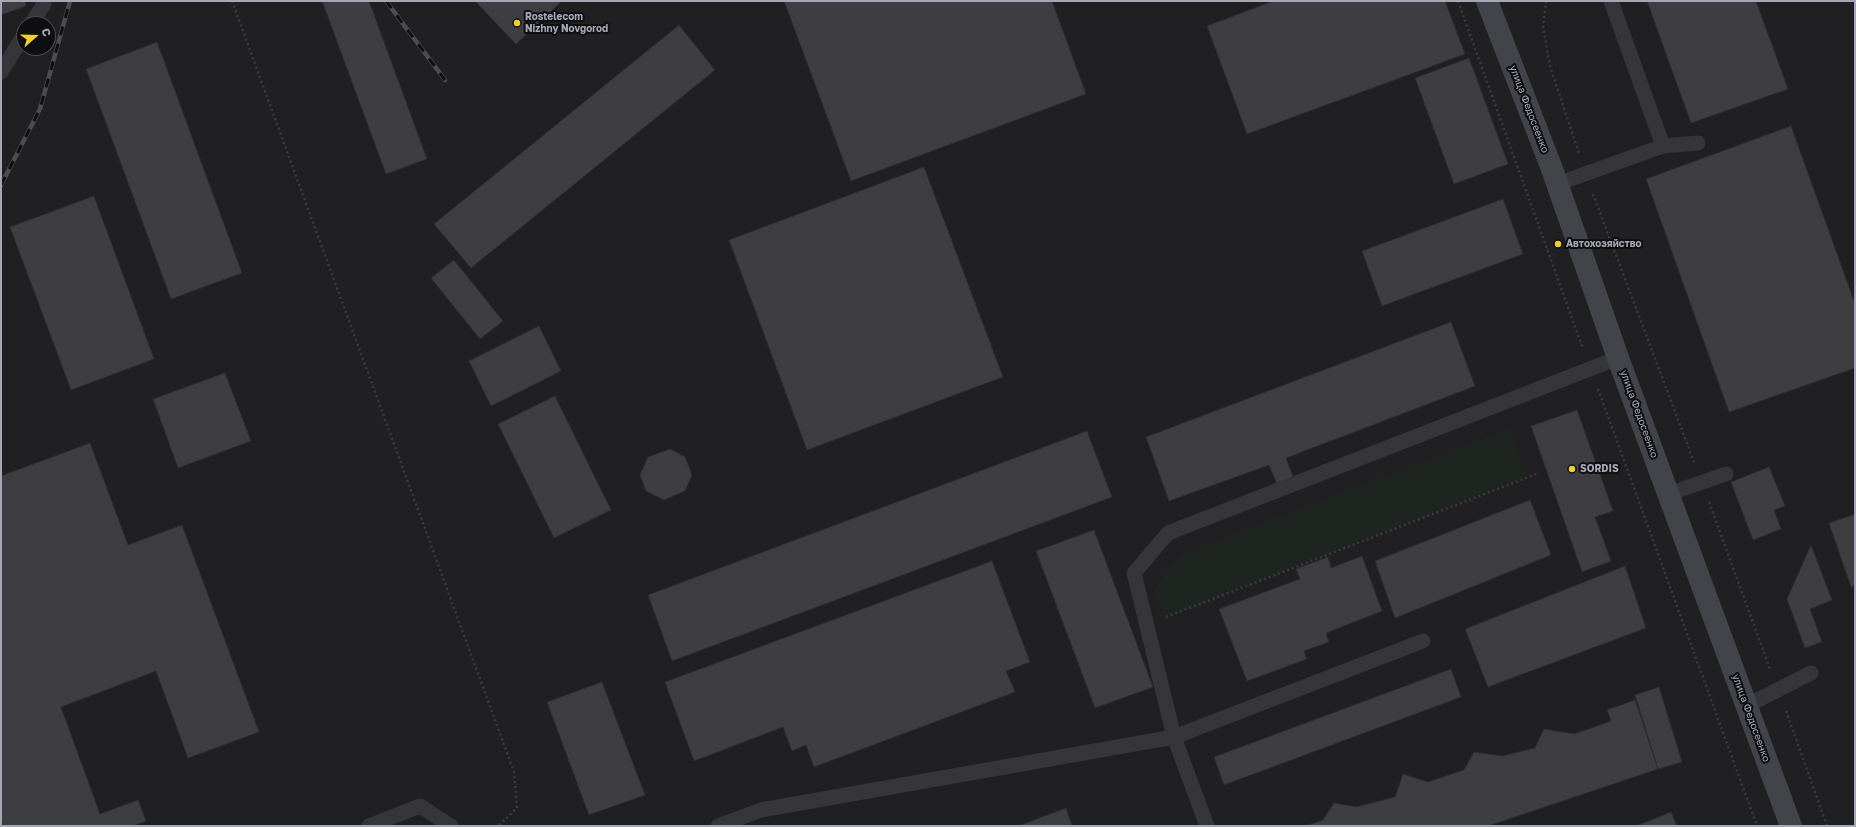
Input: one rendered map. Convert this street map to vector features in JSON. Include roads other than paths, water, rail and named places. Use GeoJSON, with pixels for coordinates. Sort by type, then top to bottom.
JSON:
{"type":"FeatureCollection","features":[{"type":"Feature","properties":{"kind":"main road","name":"улица Федосеенко"},"geometry":{"type":"LineString","coordinates":[[1488,1],[1557,184],[1618,358],[1791,826]]}},
{"type":"Feature","properties":{"kind":"lane"},"geometry":{"type":"LineString","coordinates":[[36,16],[44,4],[43,1]]}},
{"type":"Feature","properties":{"kind":"lane"},"geometry":{"type":"LineString","coordinates":[[1611,1],[1663,146]]}},
{"type":"Feature","properties":{"kind":"lane"},"geometry":{"type":"LineString","coordinates":[[1,72],[16,48]]}},
{"type":"Feature","properties":{"kind":"lane"},"geometry":{"type":"LineString","coordinates":[[1557,184],[1663,146],[1698,143]]}},
{"type":"Feature","properties":{"kind":"lane"},"geometry":{"type":"LineString","coordinates":[[1207,826],[1174,737],[1134,573],[1168,533],[1618,358]]}},
{"type":"Feature","properties":{"kind":"lane"},"geometry":{"type":"LineString","coordinates":[[1668,494],[1726,474]]}},
{"type":"Feature","properties":{"kind":"lane"},"geometry":{"type":"LineString","coordinates":[[718,826],[761,810],[1174,737],[1423,641]]}},
{"type":"Feature","properties":{"kind":"lane"},"geometry":{"type":"LineString","coordinates":[[1746,706],[1811,673]]}},
{"type":"Feature","properties":{"kind":"lane"},"geometry":{"type":"LineString","coordinates":[[369,826],[420,806],[451,826]]}},
{"type":"Feature","properties":{"kind":"railway"},"geometry":{"type":"LineString","coordinates":[[1,185],[40,109],[70,1]]}},
{"type":"Feature","properties":{"kind":"railway"},"geometry":{"type":"LineString","coordinates":[[386,1],[445,80]]}},
{"type":"Feature","properties":{"kind":"place","name":"Rostelecom Nizhny Novgorod"},"geometry":{"type":"Point","coordinates":[517,23]}},
{"type":"Feature","properties":{"kind":"place","name":"Автохозяйство"},"geometry":{"type":"Point","coordinates":[1558,244]}},
{"type":"Feature","properties":{"kind":"place","name":"SORDIS"},"geometry":{"type":"Point","coordinates":[1572,469]}}]}
